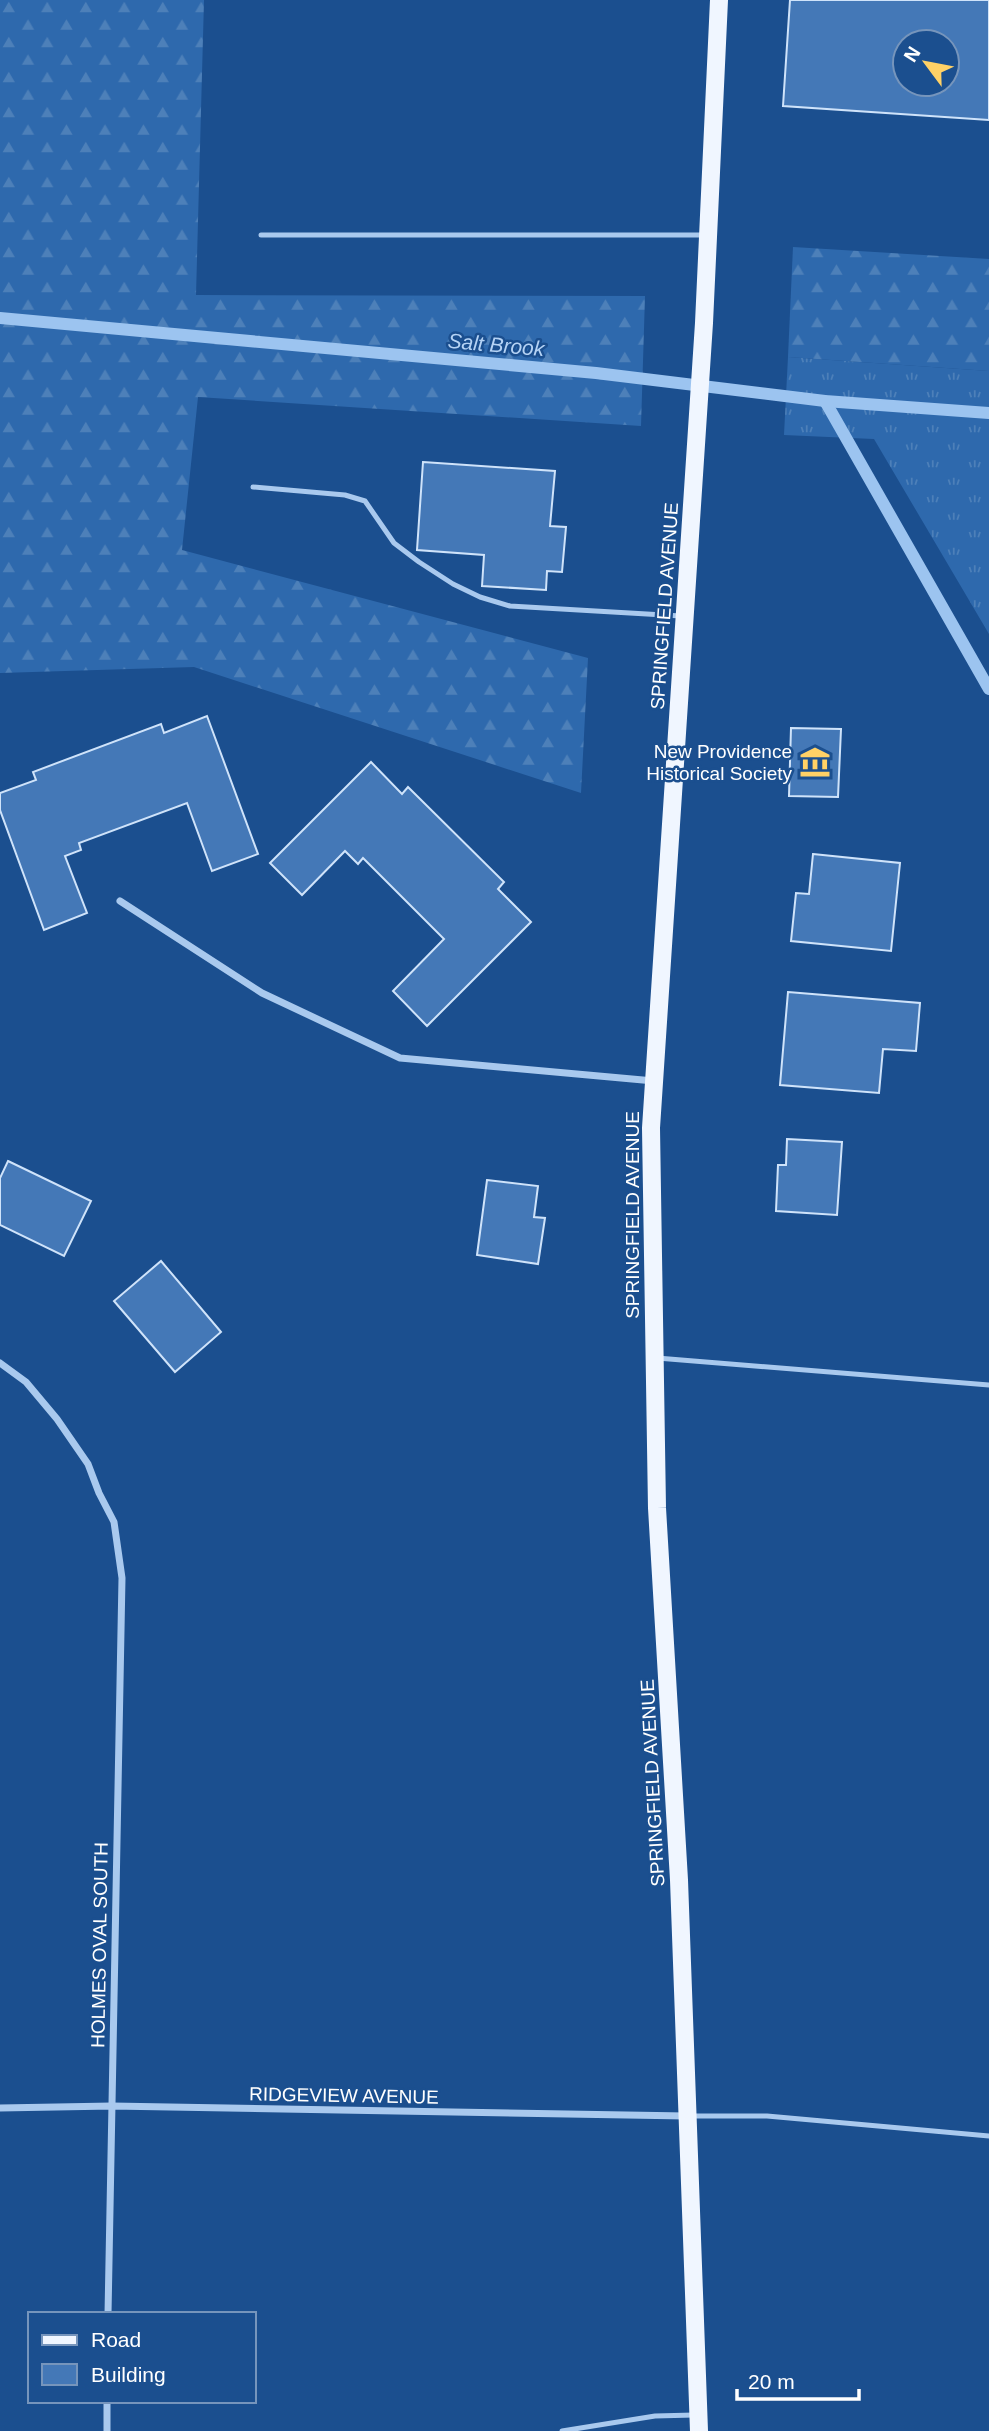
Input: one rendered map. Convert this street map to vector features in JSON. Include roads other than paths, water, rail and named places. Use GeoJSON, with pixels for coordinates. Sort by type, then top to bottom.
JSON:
{"type":"FeatureCollection","features":[{"type":"Feature","properties":{"kind":"main road","name":"SPRINGFIELD AVENUE"},"geometry":{"type":"LineString","coordinates":[[699,2423],[679,1880],[657,1508],[651,1128],[704,323],[719,0]]}},
{"type":"Feature","properties":{"kind":"street"},"geometry":{"type":"LineString","coordinates":[[120,901],[262,993],[400,1058],[654,1081]]}},
{"type":"Feature","properties":{"kind":"street","name":"HOLMES OVAL SOUTH"},"geometry":{"type":"LineString","coordinates":[[0,1363],[26,1382],[57,1419],[88,1464],[114,1522],[122,1578],[108,2312]]}},
{"type":"Feature","properties":{"kind":"street","name":"RIDGEVIEW AVENUE"},"geometry":{"type":"LineString","coordinates":[[0,2108],[112,2106],[687,2116]]}},
{"type":"Feature","properties":{"kind":"street"},"geometry":{"type":"LineString","coordinates":[[107,2403],[107,2431]]}},
{"type":"Feature","properties":{"kind":"lane"},"geometry":{"type":"LineString","coordinates":[[261,235],[709,235]]}},
{"type":"Feature","properties":{"kind":"lane"},"geometry":{"type":"LineString","coordinates":[[253,487],[345,495],[365,501],[394,543],[453,584],[480,597],[510,606],[684,617]]}},
{"type":"Feature","properties":{"kind":"lane"},"geometry":{"type":"LineString","coordinates":[[655,1357],[989,1385]]}},
{"type":"Feature","properties":{"kind":"lane"},"geometry":{"type":"LineString","coordinates":[[687,2116],[767,2116],[989,2136]]}},
{"type":"Feature","properties":{"kind":"lane"},"geometry":{"type":"LineString","coordinates":[[562,2431],[655,2416],[699,2423]]}},
{"type":"Feature","properties":{"kind":"waterway","name":"Salt Brook"},"geometry":{"type":"LineString","coordinates":[[0,318],[596,373],[825,401],[989,413]]}},
{"type":"Feature","properties":{"kind":"waterway"},"geometry":{"type":"LineString","coordinates":[[825,401],[989,689]]}},
{"type":"Feature","properties":{"kind":"place","name":"New Providence Historical Society"},"geometry":{"type":"Point","coordinates":[815,762]}}]}
